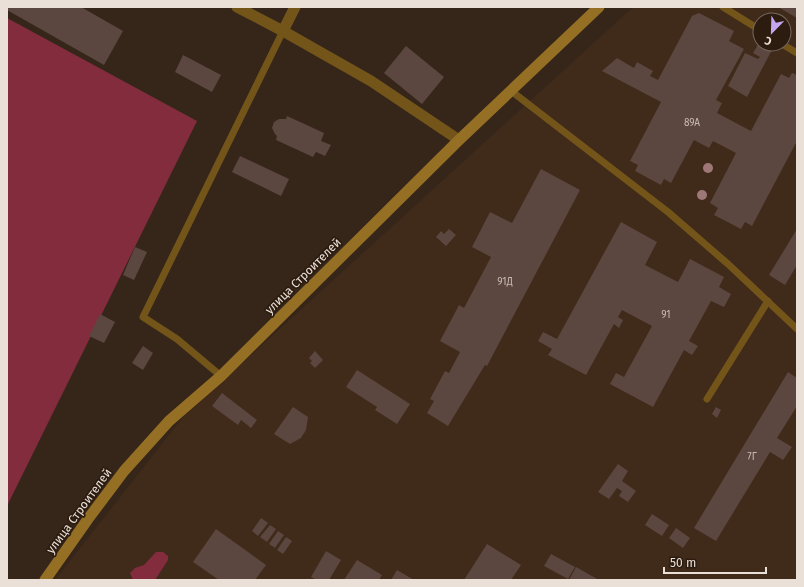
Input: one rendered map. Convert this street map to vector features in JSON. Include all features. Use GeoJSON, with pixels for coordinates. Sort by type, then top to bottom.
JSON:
{"type":"FeatureCollection","features":[{"type":"Feature","properties":{"kind":"main road","name":"улица Строителей"},"geometry":{"type":"LineString","coordinates":[[46,580],[88,519],[124,471],[169,421],[221,376],[510,90],[599,7]]}},
{"type":"Feature","properties":{"kind":"street"},"geometry":{"type":"LineString","coordinates":[[237,7],[283,31],[371,81],[459,140]]}},
{"type":"Feature","properties":{"kind":"street"},"geometry":{"type":"LineString","coordinates":[[283,31],[295,7]]}},
{"type":"Feature","properties":{"kind":"lane"},"geometry":{"type":"LineString","coordinates":[[723,7],[752,25]]}},
{"type":"Feature","properties":{"kind":"lane"},"geometry":{"type":"LineString","coordinates":[[221,376],[178,338],[143,317],[283,31]]}},
{"type":"Feature","properties":{"kind":"lane"},"geometry":{"type":"LineString","coordinates":[[510,90],[668,212],[728,264],[797,329]]}},
{"type":"Feature","properties":{"kind":"lane"},"geometry":{"type":"LineString","coordinates":[[707,399],[768,301]]}},
{"type":"Feature","properties":{"kind":"shaded area"},"geometry":{"type":"Polygon","coordinates":[[[633,7],[797,7],[797,580],[55,580],[183,417],[633,7]]]}},
{"type":"Feature","properties":{"kind":"shaded area"},"geometry":{"type":"Polygon","coordinates":[[[7,18],[197,121],[7,506],[7,18]]]}},
{"type":"Feature","properties":{"kind":"shaded area"},"geometry":{"type":"Polygon","coordinates":[[[156,552],[163,552],[168,556],[168,560],[155,580],[133,580],[130,573],[135,568],[144,565],[156,552]]]}},
{"type":"Feature","properties":{"kind":"building"},"geometry":{"type":"Polygon","coordinates":[[[7,7],[81,7],[123,31],[104,65],[7,10],[7,7]]]}},
{"type":"Feature","properties":{"kind":"building"},"geometry":{"type":"Polygon","coordinates":[[[778,7],[797,7],[797,18],[792,15],[792,12],[787,12],[778,7]]]}},
{"type":"Feature","properties":{"kind":"building"},"geometry":{"type":"Polygon","coordinates":[[[699,13],[734,31],[729,41],[744,49],[716,100],[722,103],[717,113],[751,131],[781,74],[789,78],[792,73],[797,75],[797,141],[752,226],[745,222],[741,229],[714,215],[718,208],[710,203],[736,153],[713,141],[709,148],[694,140],[671,183],[664,179],[661,185],[635,171],[638,165],[630,161],[661,102],[602,71],[617,58],[634,68],[637,62],[653,71],[650,76],[658,80],[692,16],[699,13]]]}},
{"type":"Feature","properties":{"kind":"building"},"geometry":{"type":"Polygon","coordinates":[[[406,46],[444,77],[422,104],[384,73],[406,46]]]}},
{"type":"Feature","properties":{"kind":"building"},"geometry":{"type":"Polygon","coordinates":[[[771,52],[747,97],[728,86],[745,53],[758,59],[760,57],[753,53],[771,52]]]}},
{"type":"Feature","properties":{"kind":"building"},"geometry":{"type":"Polygon","coordinates":[[[183,55],[221,75],[212,92],[175,72],[183,55]]]}},
{"type":"Feature","properties":{"kind":"building"},"geometry":{"type":"Polygon","coordinates":[[[287,116],[324,133],[321,141],[331,145],[325,156],[316,152],[313,157],[276,140],[277,136],[272,128],[274,122],[279,119],[286,119],[287,116]]]}},
{"type":"Feature","properties":{"kind":"building"},"geometry":{"type":"Polygon","coordinates":[[[240,156],[289,179],[281,196],[232,172],[240,156]]]}},
{"type":"Feature","properties":{"kind":"building"},"geometry":{"type":"Polygon","coordinates":[[[541,169],[580,190],[487,366],[485,365],[448,426],[427,413],[434,401],[430,399],[445,371],[449,373],[460,352],[440,341],[459,305],[464,308],[491,257],[472,247],[490,212],[512,223],[541,169]]]}},
{"type":"Feature","properties":{"kind":"building"},"geometry":{"type":"Polygon","coordinates":[[[621,222],[657,242],[645,265],[678,282],[690,259],[724,277],[719,287],[731,294],[724,307],[711,301],[689,341],[698,346],[692,355],[684,350],[653,407],[610,384],[616,373],[624,377],[652,326],[622,310],[618,317],[623,320],[619,328],[614,324],[586,375],[548,355],[552,349],[538,341],[543,332],[557,339],[621,222]]]}},
{"type":"Feature","properties":{"kind":"building"},"geometry":{"type":"Polygon","coordinates":[[[449,229],[456,235],[446,246],[436,237],[441,231],[444,234],[449,229]]]}},
{"type":"Feature","properties":{"kind":"building"},"geometry":{"type":"Polygon","coordinates":[[[797,229],[797,265],[785,285],[769,275],[797,229]]]}},
{"type":"Feature","properties":{"kind":"building"},"geometry":{"type":"Polygon","coordinates":[[[135,247],[147,252],[134,280],[123,275],[135,247]]]}},
{"type":"Feature","properties":{"kind":"building"},"geometry":{"type":"Polygon","coordinates":[[[100,314],[115,322],[104,343],[89,336],[100,314]]]}},
{"type":"Feature","properties":{"kind":"building"},"geometry":{"type":"Polygon","coordinates":[[[143,346],[153,353],[143,370],[132,363],[143,346]]]}},
{"type":"Feature","properties":{"kind":"building"},"geometry":{"type":"Polygon","coordinates":[[[315,351],[323,360],[315,368],[310,363],[312,361],[309,358],[315,351]]]}},
{"type":"Feature","properties":{"kind":"building"},"geometry":{"type":"Polygon","coordinates":[[[357,370],[410,404],[397,424],[375,410],[377,407],[346,387],[357,370]]]}},
{"type":"Feature","properties":{"kind":"building"},"geometry":{"type":"Polygon","coordinates":[[[788,372],[797,378],[797,406],[777,438],[792,447],[783,460],[770,452],[716,541],[694,528],[788,372]]]}},
{"type":"Feature","properties":{"kind":"building"},"geometry":{"type":"Polygon","coordinates":[[[222,393],[257,420],[251,428],[241,420],[238,425],[212,406],[222,393]]]}},
{"type":"Feature","properties":{"kind":"building"},"geometry":{"type":"Polygon","coordinates":[[[293,407],[308,417],[306,430],[301,438],[290,444],[274,434],[293,407]]]}},
{"type":"Feature","properties":{"kind":"building"},"geometry":{"type":"Polygon","coordinates":[[[716,407],[721,410],[717,418],[712,414],[716,407]]]}},
{"type":"Feature","properties":{"kind":"building"},"geometry":{"type":"Polygon","coordinates":[[[618,464],[628,471],[622,481],[636,491],[628,502],[619,496],[622,491],[617,488],[609,499],[598,492],[618,464]]]}},
{"type":"Feature","properties":{"kind":"building"},"geometry":{"type":"Polygon","coordinates":[[[652,514],[669,525],[662,536],[645,525],[652,514]]]}},
{"type":"Feature","properties":{"kind":"building"},"geometry":{"type":"Polygon","coordinates":[[[261,518],[268,523],[258,536],[252,531],[261,518]]]}},
{"type":"Feature","properties":{"kind":"building"},"geometry":{"type":"Polygon","coordinates":[[[270,525],[276,529],[267,542],[260,537],[270,525]]]}},
{"type":"Feature","properties":{"kind":"building"},"geometry":{"type":"Polygon","coordinates":[[[676,528],[690,538],[683,548],[669,538],[676,528]]]}},
{"type":"Feature","properties":{"kind":"building"},"geometry":{"type":"Polygon","coordinates":[[[216,529],[266,565],[255,580],[219,580],[193,562],[216,529]]]}},
{"type":"Feature","properties":{"kind":"building"},"geometry":{"type":"Polygon","coordinates":[[[278,531],[284,535],[275,548],[269,544],[278,531]]]}},
{"type":"Feature","properties":{"kind":"building"},"geometry":{"type":"Polygon","coordinates":[[[286,537],[292,541],[283,554],[277,550],[286,537]]]}},
{"type":"Feature","properties":{"kind":"building"},"geometry":{"type":"Polygon","coordinates":[[[487,544],[521,565],[511,580],[464,580],[487,544]]]}},
{"type":"Feature","properties":{"kind":"building"},"geometry":{"type":"Polygon","coordinates":[[[326,551],[341,560],[329,580],[317,580],[311,577],[326,551]]]}},
{"type":"Feature","properties":{"kind":"building"},"geometry":{"type":"Polygon","coordinates":[[[551,554],[575,567],[568,579],[544,566],[551,554]]]}},
{"type":"Feature","properties":{"kind":"building"},"geometry":{"type":"Polygon","coordinates":[[[357,560],[382,575],[379,580],[344,580],[357,560]]]}},
{"type":"Feature","properties":{"kind":"building"},"geometry":{"type":"Polygon","coordinates":[[[576,567],[599,580],[569,580],[576,567]]]}},
{"type":"Feature","properties":{"kind":"building"},"geometry":{"type":"Polygon","coordinates":[[[397,570],[414,580],[391,580],[397,570]]]}}]}
